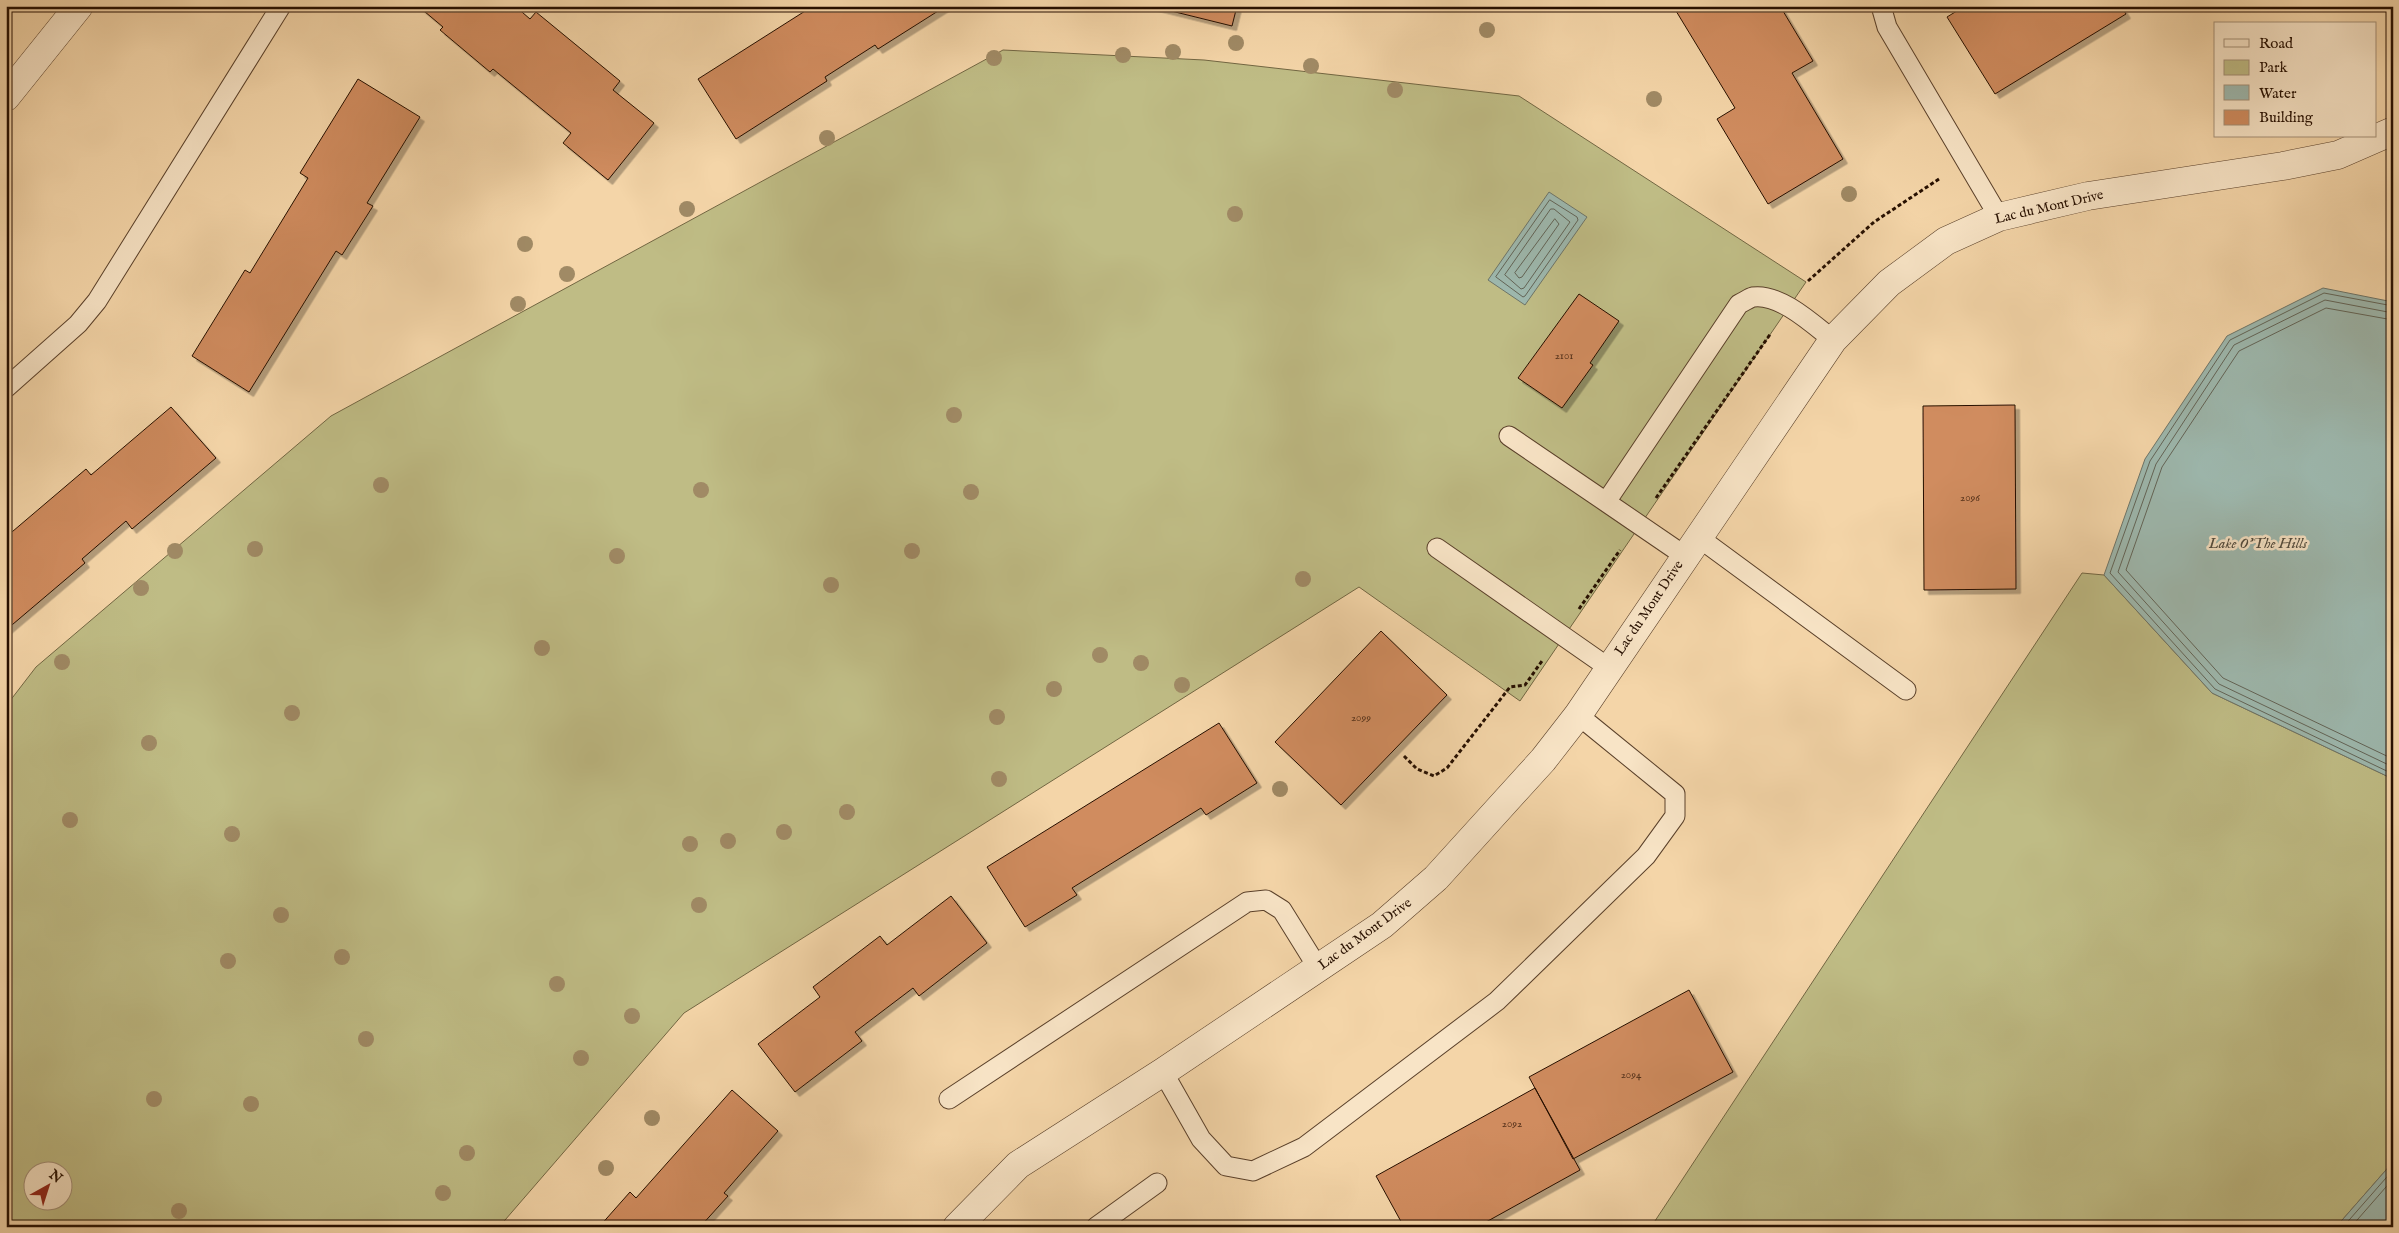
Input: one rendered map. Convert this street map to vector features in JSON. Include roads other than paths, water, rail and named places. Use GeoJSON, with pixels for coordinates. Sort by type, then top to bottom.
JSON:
{"type":"FeatureCollection","features":[{"type":"Feature","properties":{"kind":"street"},"geometry":{"type":"LineString","coordinates":[[6,97],[79,6]]}},
{"type":"Feature","properties":{"kind":"street","name":"Lac du Mont Drive"},"geometry":{"type":"LineString","coordinates":[[957,1227],[1018,1165],[1163,1072],[1382,925],[1436,878],[1543,760],[1578,715],[1833,340],[1889,283],[1946,241],[1999,217],[2088,196],[2283,166],[2338,155],[2393,131]]}},
{"type":"Feature","properties":{"kind":"lane"},"geometry":{"type":"LineString","coordinates":[[6,388],[78,324],[97,301],[281,6]]}},
{"type":"Feature","properties":{"kind":"lane"},"geometry":{"type":"LineString","coordinates":[[1882,6],[1888,27],[1999,217]]}},
{"type":"Feature","properties":{"kind":"lane"},"geometry":{"type":"LineString","coordinates":[[1606,502],[1740,304],[1752,297],[1766,298],[1790,307],[1833,340]]}},
{"type":"Feature","properties":{"kind":"lane"},"geometry":{"type":"LineString","coordinates":[[1509,436],[1638,524],[1692,546],[1906,690]]}},
{"type":"Feature","properties":{"kind":"lane"},"geometry":{"type":"LineString","coordinates":[[1437,548],[1609,668]]}},
{"type":"Feature","properties":{"kind":"lane"},"geometry":{"type":"LineString","coordinates":[[1163,1072],[1201,1138],[1226,1166],[1253,1171],[1304,1147],[1497,1000],[1646,856],[1675,816],[1675,794],[1578,715]]}},
{"type":"Feature","properties":{"kind":"lane"},"geometry":{"type":"LineString","coordinates":[[949,1099],[1247,902],[1266,900],[1282,910],[1318,968]]}},
{"type":"Feature","properties":{"kind":"lane"},"geometry":{"type":"LineString","coordinates":[[1096,1227],[1157,1183]]}},
{"type":"Feature","properties":{"kind":"water"},"geometry":{"type":"Polygon","coordinates":[[[1549,192],[1587,217],[1525,305],[1488,280],[1549,192]]]}},
{"type":"Feature","properties":{"kind":"water","name":"Lake O'The Hills"},"geometry":{"type":"Polygon","coordinates":[[[2323,288],[2393,302],[2393,779],[2212,693],[2104,575],[2145,459],[2227,336],[2323,288]]]}},
{"type":"Feature","properties":{"kind":"water"},"geometry":{"type":"Polygon","coordinates":[[[2393,1162],[2393,1227],[2336,1227],[2393,1162]]]}}]}
